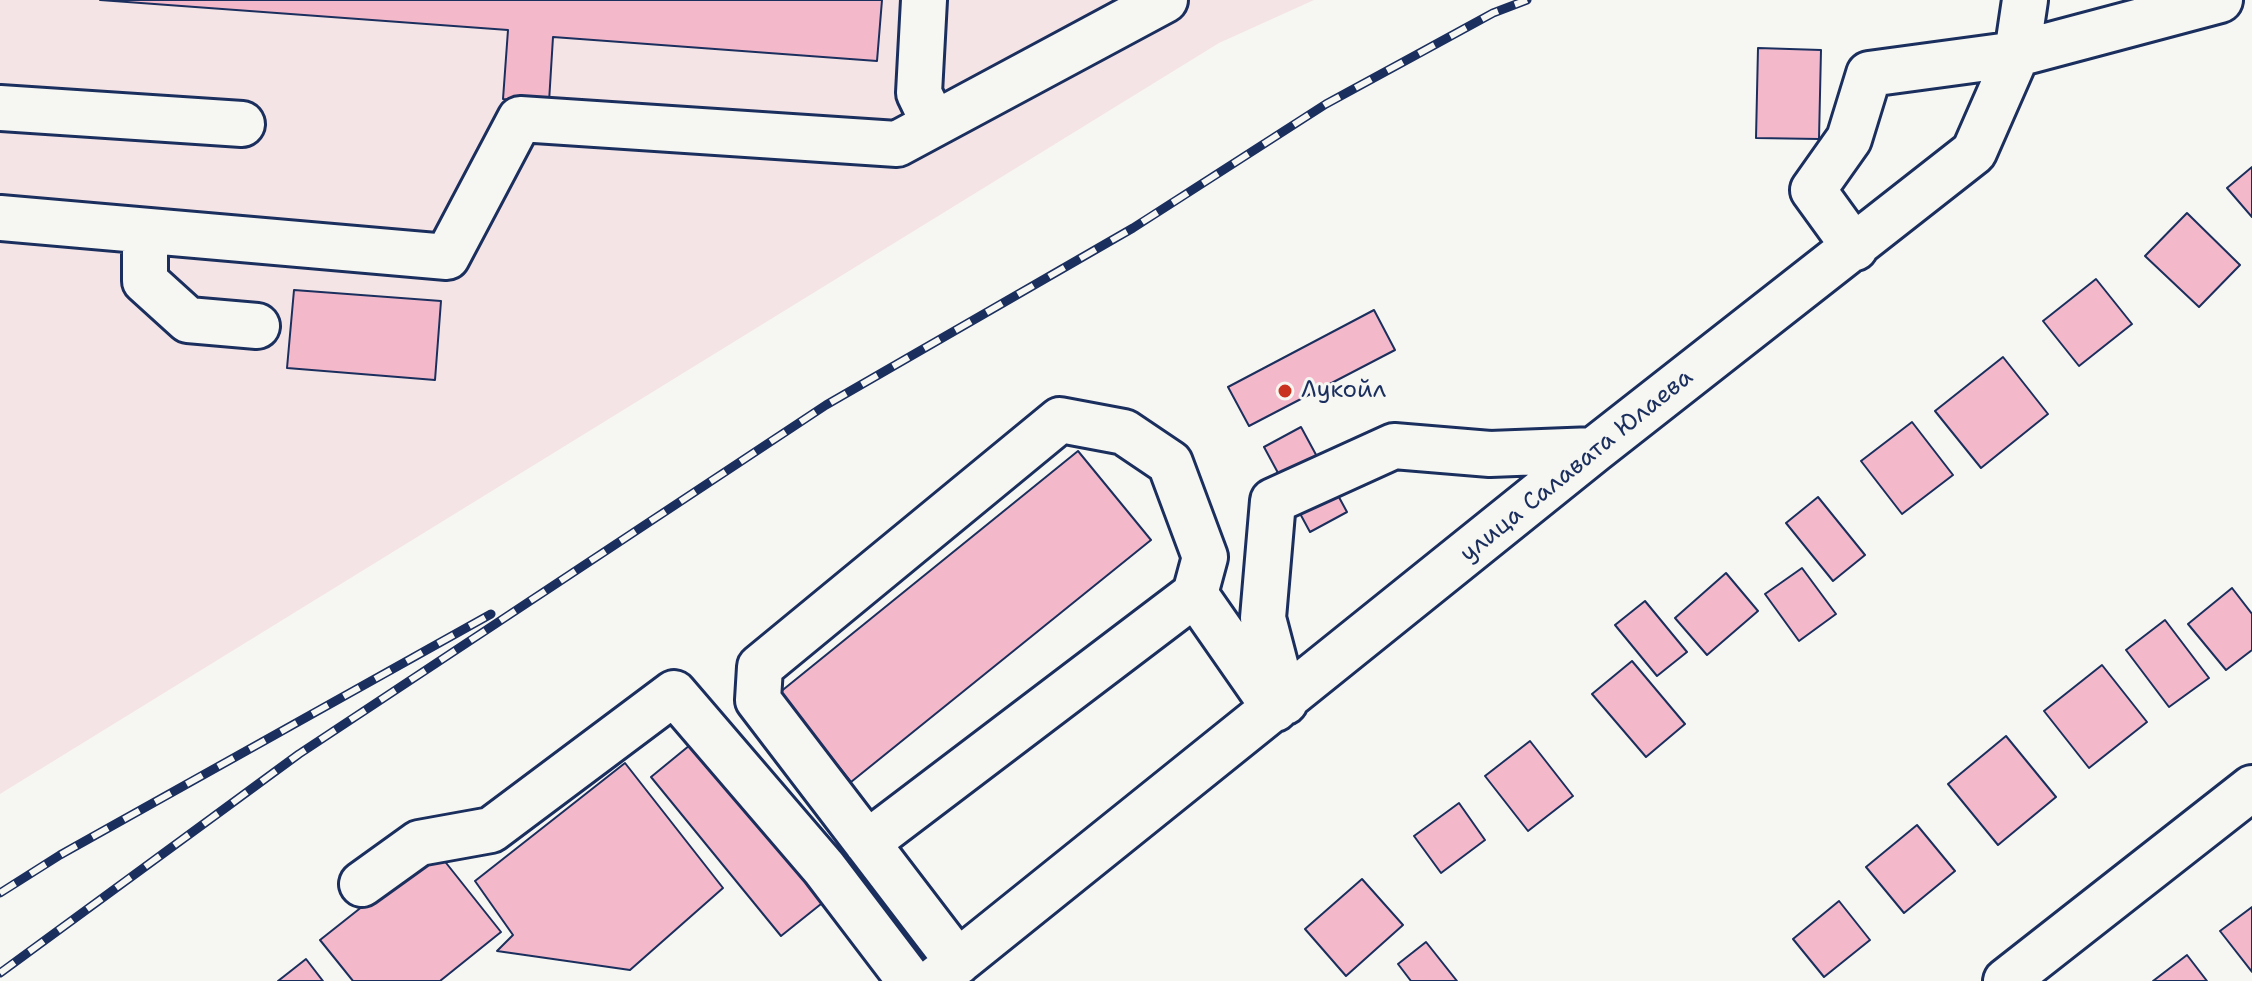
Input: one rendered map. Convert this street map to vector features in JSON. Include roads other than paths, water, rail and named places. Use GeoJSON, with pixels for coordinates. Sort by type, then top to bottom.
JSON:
{"type":"FeatureCollection","features":[{"type":"Feature","properties":{"kind":"street"},"geometry":{"type":"LineString","coordinates":[[924,0],[919,93],[934,124]]}},
{"type":"Feature","properties":{"kind":"street"},"geometry":{"type":"LineString","coordinates":[[0,218],[447,257],[520,119],[897,144],[1165,0]]}},
{"type":"Feature","properties":{"kind":"street","name":"улица Салавата Юлаева"},"geometry":{"type":"LineString","coordinates":[[946,971],[1594,450],[1974,152],[2017,54],[2025,0]]}},
{"type":"Feature","properties":{"kind":"street"},"geometry":{"type":"LineString","coordinates":[[1855,248],[1813,190],[1849,139],[1869,74],[2017,54],[2220,0]]}},
{"type":"Feature","properties":{"kind":"street"},"geometry":{"type":"LineString","coordinates":[[0,108],[242,124]]}},
{"type":"Feature","properties":{"kind":"street"},"geometry":{"type":"LineString","coordinates":[[145,231],[145,281],[188,320],[257,326]]}},
{"type":"Feature","properties":{"kind":"street"},"geometry":{"type":"LineString","coordinates":[[867,843],[1195,594],[1205,557],[1170,463],[1124,432],[1060,420],[760,667],[758,700],[867,843],[946,971]]}},
{"type":"Feature","properties":{"kind":"street"},"geometry":{"type":"LineString","coordinates":[[1280,705],[1263,618],[1273,501],[1394,446],[1490,454],[1594,450]]}},
{"type":"Feature","properties":{"kind":"street"},"geometry":{"type":"LineString","coordinates":[[1195,594],[1280,705]]}},
{"type":"Feature","properties":{"kind":"street"},"geometry":{"type":"LineString","coordinates":[[362,884],[419,843],[491,830],[674,693],[824,868],[910,981]]}},
{"type":"Feature","properties":{"kind":"street"},"geometry":{"type":"LineString","coordinates":[[2006,981],[2252,788]]}},
{"type":"Feature","properties":{"kind":"railway"},"geometry":{"type":"LineString","coordinates":[[0,973],[299,754],[826,405],[1133,228],[1326,104],[1493,13],[1527,0]]}},
{"type":"Feature","properties":{"kind":"railway"},"geometry":{"type":"LineString","coordinates":[[0,893],[60,855],[491,614]]}},
{"type":"Feature","properties":{"kind":"place","name":"Лукойл"},"geometry":{"type":"Point","coordinates":[1285,391]}}]}
